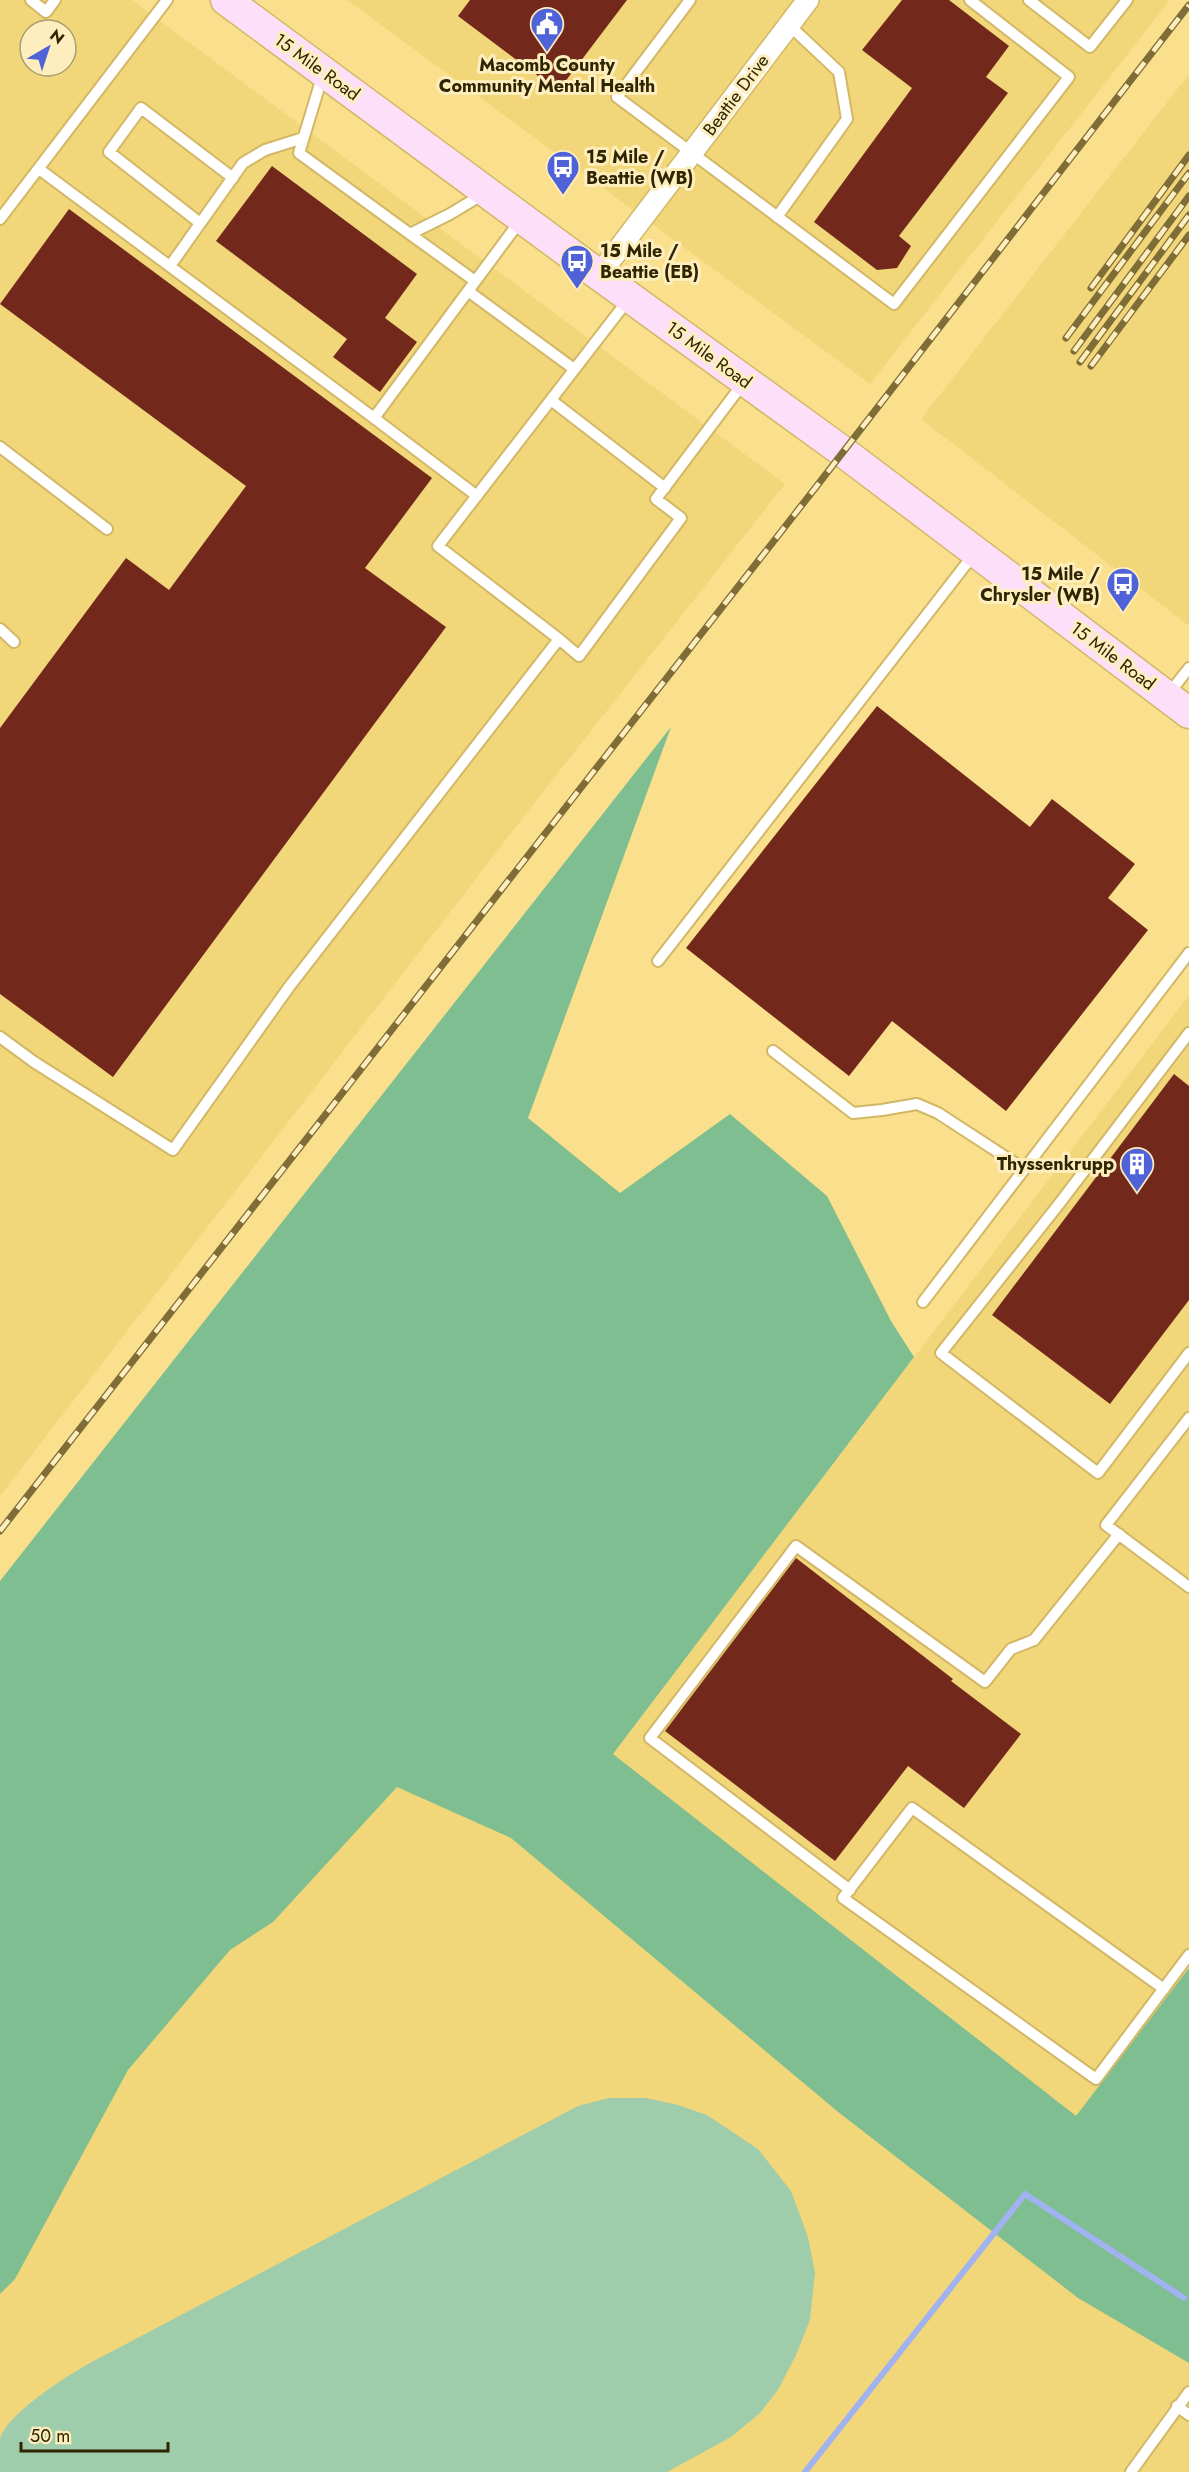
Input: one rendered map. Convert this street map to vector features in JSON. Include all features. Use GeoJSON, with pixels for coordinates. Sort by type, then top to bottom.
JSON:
{"type":"FeatureCollection","features":[{"type":"Feature","properties":{"kind":"main road","name":"15 Mile Road"},"geometry":{"type":"LineString","coordinates":[[226,0],[842,451],[1178,705]]}},
{"type":"Feature","properties":{"kind":"street","name":"Beattie Drive"},"geometry":{"type":"LineString","coordinates":[[599,275],[808,0]]}},
{"type":"Feature","properties":{"kind":"lane"},"geometry":{"type":"LineString","coordinates":[[31,0],[46,12],[55,0]]}},
{"type":"Feature","properties":{"kind":"lane"},"geometry":{"type":"LineString","coordinates":[[0,219],[167,0]]}},
{"type":"Feature","properties":{"kind":"lane"},"geometry":{"type":"LineString","coordinates":[[690,0],[617,97],[894,304],[1069,76],[970,0]]}},
{"type":"Feature","properties":{"kind":"lane"},"geometry":{"type":"LineString","coordinates":[[1029,0],[1090,47],[1127,0]]}},
{"type":"Feature","properties":{"kind":"lane"},"geometry":{"type":"LineString","coordinates":[[777,217],[848,119],[839,72],[789,25]]}},
{"type":"Feature","properties":{"kind":"lane"},"geometry":{"type":"LineString","coordinates":[[324,71],[299,153],[475,281]]}},
{"type":"Feature","properties":{"kind":"lane"},"geometry":{"type":"LineString","coordinates":[[200,223],[109,152],[141,108],[233,178]]}},
{"type":"Feature","properties":{"kind":"lane"},"geometry":{"type":"LineString","coordinates":[[170,266],[243,163],[265,150],[303,138]]}},
{"type":"Feature","properties":{"kind":"lane"},"geometry":{"type":"LineString","coordinates":[[39,169],[477,496]]}},
{"type":"Feature","properties":{"kind":"lane"},"geometry":{"type":"LineString","coordinates":[[410,234],[450,214],[486,192]]}},
{"type":"Feature","properties":{"kind":"lane"},"geometry":{"type":"LineString","coordinates":[[374,418],[522,218]]}},
{"type":"Feature","properties":{"kind":"lane"},"geometry":{"type":"LineString","coordinates":[[468,291],[574,369]]}},
{"type":"Feature","properties":{"kind":"lane"},"geometry":{"type":"LineString","coordinates":[[630,298],[438,546],[579,656],[681,518],[656,499],[745,381]]}},
{"type":"Feature","properties":{"kind":"lane"},"geometry":{"type":"LineString","coordinates":[[551,400],[665,488]]}},
{"type":"Feature","properties":{"kind":"lane"},"geometry":{"type":"LineString","coordinates":[[0,447],[107,529]]}},
{"type":"Feature","properties":{"kind":"lane"},"geometry":{"type":"LineString","coordinates":[[658,961],[975,553]]}},
{"type":"Feature","properties":{"kind":"lane"},"geometry":{"type":"LineString","coordinates":[[0,629],[14,642]]}},
{"type":"Feature","properties":{"kind":"lane"},"geometry":{"type":"LineString","coordinates":[[0,1036],[34,1062],[173,1150],[289,987],[559,639]]}},
{"type":"Feature","properties":{"kind":"lane"},"geometry":{"type":"LineString","coordinates":[[1178,705],[1189,668]]}},
{"type":"Feature","properties":{"kind":"lane"},"geometry":{"type":"LineString","coordinates":[[923,1302],[1189,953]]}},
{"type":"Feature","properties":{"kind":"lane"},"geometry":{"type":"LineString","coordinates":[[1189,1033],[1066,1195],[941,1353],[1098,1473],[1189,1353]]}},
{"type":"Feature","properties":{"kind":"lane"},"geometry":{"type":"LineString","coordinates":[[773,1051],[853,1113],[917,1104],[938,1113],[1024,1169]]}},
{"type":"Feature","properties":{"kind":"lane"},"geometry":{"type":"LineString","coordinates":[[1189,1418],[1106,1525],[1189,1587]]}},
{"type":"Feature","properties":{"kind":"lane"},"geometry":{"type":"LineString","coordinates":[[850,1890],[650,1738],[796,1546],[985,1682],[1011,1649],[1034,1640],[1119,1534]]}},
{"type":"Feature","properties":{"kind":"lane"},"geometry":{"type":"LineString","coordinates":[[1164,1989],[912,1808],[843,1898],[1096,2079],[1164,1989],[1189,1955]]}},
{"type":"Feature","properties":{"kind":"lane"},"geometry":{"type":"LineString","coordinates":[[1131,2472],[1189,2392]]}},
{"type":"Feature","properties":{"kind":"lane"},"geometry":{"type":"LineString","coordinates":[[1177,2406],[1189,2415]]}},
{"type":"Feature","properties":{"kind":"shaded area"},"geometry":{"type":"Polygon","coordinates":[[[0,0],[132,0],[785,484],[525,815],[0,1496],[0,0]]]}},
{"type":"Feature","properties":{"kind":"shaded area"},"geometry":{"type":"Polygon","coordinates":[[[347,0],[1170,0],[870,384],[347,0]]]}},
{"type":"Feature","properties":{"kind":"shaded area"},"geometry":{"type":"Polygon","coordinates":[[[1189,74],[1189,626],[921,419],[1189,74]]]}},
{"type":"Feature","properties":{"kind":"shaded area"},"geometry":{"type":"Polygon","coordinates":[[[1189,995],[1189,2472],[0,2472],[0,2019],[349,1561],[1015,2068],[613,1754],[1189,995]]]}},
{"type":"Feature","properties":{"kind":"green space"},"geometry":{"type":"Polygon","coordinates":[[[671,727],[528,1118],[620,1193],[730,1114],[827,1196],[891,1321],[914,1357],[613,1754],[1076,2116],[1189,1968],[1189,2363],[1078,2298],[837,2111],[511,1838],[397,1787],[273,1922],[230,1950],[128,2070],[15,2279],[0,2294],[0,1581],[671,727]]]}},
{"type":"Feature","properties":{"kind":"green space"},"geometry":{"type":"Polygon","coordinates":[[[609,2098],[646,2098],[678,2105],[707,2115],[758,2149],[791,2191],[808,2237],[815,2273],[810,2320],[796,2355],[778,2390],[760,2413],[731,2437],[667,2472],[0,2472],[0,2439],[5,2429],[38,2397],[78,2370],[578,2106],[609,2098]]]}},
{"type":"Feature","properties":{"kind":"building","name":"Macomb County Community Mental Health"},"geometry":{"type":"Polygon","coordinates":[[[470,0],[627,0],[558,91],[458,16],[470,0]]]}},
{"type":"Feature","properties":{"kind":"building"},"geometry":{"type":"Polygon","coordinates":[[[902,0],[949,0],[1009,46],[986,77],[1008,93],[899,236],[911,246],[897,268],[877,270],[814,222],[912,88],[862,50],[902,0]]]}},
{"type":"Feature","properties":{"kind":"building"},"geometry":{"type":"Polygon","coordinates":[[[272,166],[417,274],[385,318],[417,342],[380,392],[333,357],[347,339],[216,241],[272,166]]]}},
{"type":"Feature","properties":{"kind":"building"},"geometry":{"type":"Polygon","coordinates":[[[69,209],[432,478],[365,568],[446,627],[113,1077],[0,994],[0,728],[126,558],[169,590],[246,486],[0,304],[69,209]]]}},
{"type":"Feature","properties":{"kind":"building"},"geometry":{"type":"Polygon","coordinates":[[[877,706],[1030,827],[1052,799],[1135,864],[1108,898],[1148,930],[1006,1111],[892,1021],[849,1076],[686,948],[877,706]]]}},
{"type":"Feature","properties":{"kind":"building","name":"Thyssenkrupp"},"geometry":{"type":"Polygon","coordinates":[[[1174,1074],[1189,1086],[1189,1300],[1110,1404],[992,1315],[1174,1074]]]}},
{"type":"Feature","properties":{"kind":"building"},"geometry":{"type":"Polygon","coordinates":[[[796,1558],[1021,1734],[964,1808],[908,1766],[835,1861],[665,1731],[796,1558]]]}},
{"type":"Feature","properties":{"kind":"waterway"},"geometry":{"type":"LineString","coordinates":[[805,2472],[1025,2194],[1184,2298]]}},
{"type":"Feature","properties":{"kind":"railway"},"geometry":{"type":"LineString","coordinates":[[0,1531],[816,487],[1189,5]]}},
{"type":"Feature","properties":{"kind":"railway"},"geometry":{"type":"LineString","coordinates":[[1091,288],[1189,155]]}},
{"type":"Feature","properties":{"kind":"railway"},"geometry":{"type":"LineString","coordinates":[[1066,338],[1189,173]]}},
{"type":"Feature","properties":{"kind":"railway"},"geometry":{"type":"LineString","coordinates":[[1074,351],[1189,196]]}},
{"type":"Feature","properties":{"kind":"railway"},"geometry":{"type":"LineString","coordinates":[[1080,362],[1189,215]]}},
{"type":"Feature","properties":{"kind":"railway"},"geometry":{"type":"LineString","coordinates":[[1091,366],[1189,235]]}},
{"type":"Feature","properties":{"kind":"place","name":"Macomb County Community Mental Health"},"geometry":{"type":"Point","coordinates":[547,53]}},
{"type":"Feature","properties":{"kind":"place","name":"15 Mile / Beattie (WB)"},"geometry":{"type":"Point","coordinates":[563,196]}},
{"type":"Feature","properties":{"kind":"place","name":"15 Mile / Beattie (EB)"},"geometry":{"type":"Point","coordinates":[577,290]}},
{"type":"Feature","properties":{"kind":"place","name":"15 Mile / Chrysler (WB)"},"geometry":{"type":"Point","coordinates":[1123,613]}},
{"type":"Feature","properties":{"kind":"place","name":"Thyssenkrupp"},"geometry":{"type":"Point","coordinates":[1137,1193]}}]}
